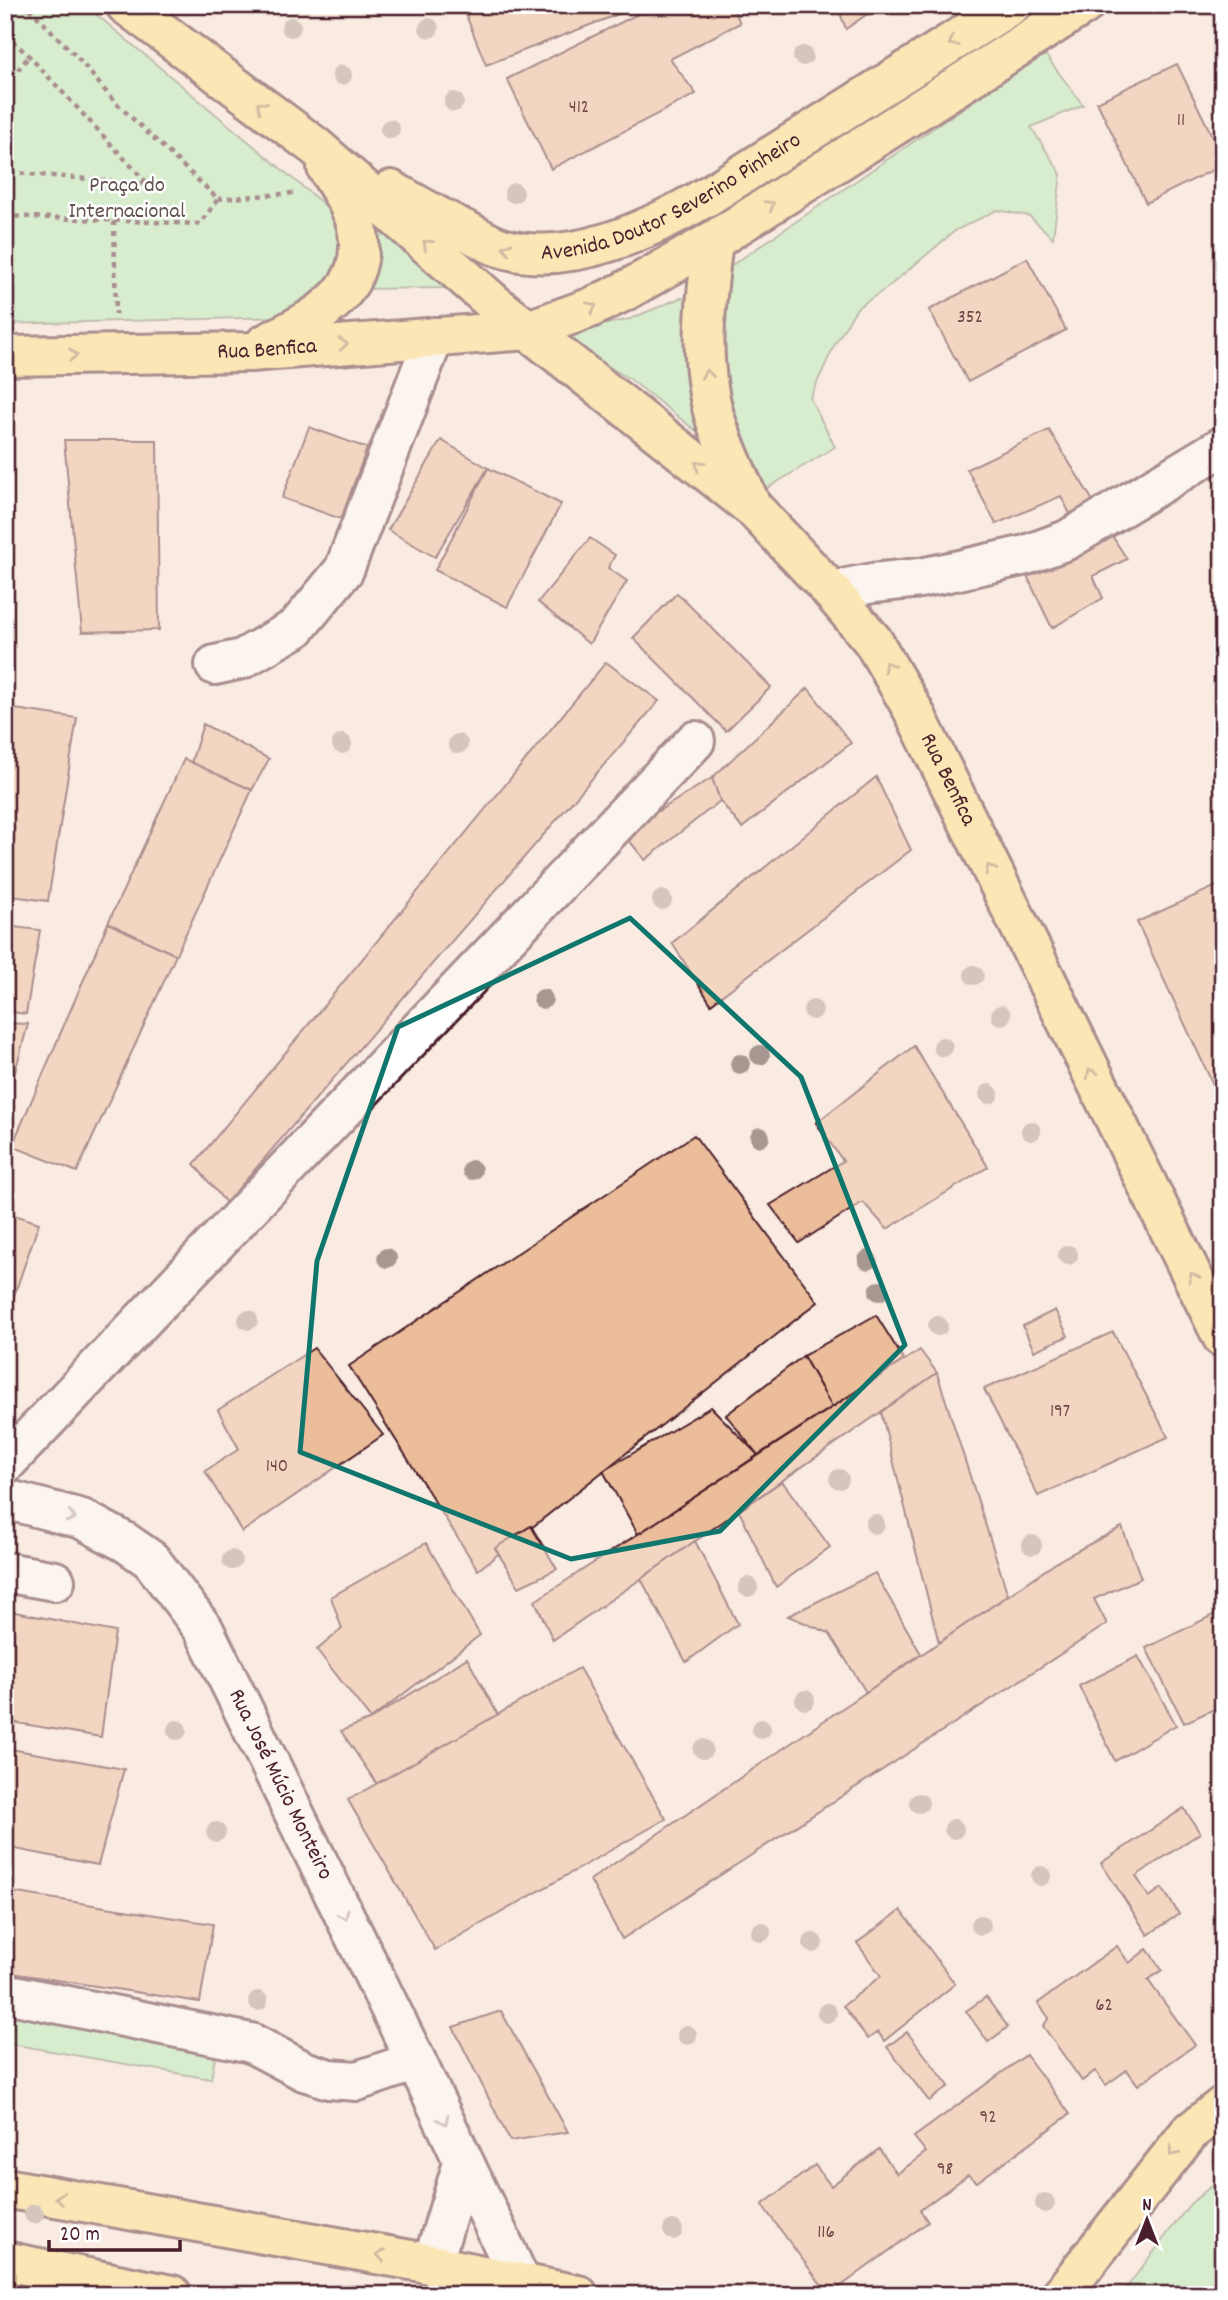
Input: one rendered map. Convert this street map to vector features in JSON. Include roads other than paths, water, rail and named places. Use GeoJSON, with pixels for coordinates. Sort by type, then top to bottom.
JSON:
{"type":"FeatureCollection","features":[{"type":"Feature","properties":{"kind":"main road","name":"Rua Benfica"},"geometry":{"type":"LineString","coordinates":[[126,5],[316,147],[496,305],[753,508],[831,591],[873,641],[913,710],[1223,1338]]}},
{"type":"Feature","properties":{"kind":"main road","name":"Avenida Doutor Severino Pinheiro"},"geometry":{"type":"LineString","coordinates":[[316,147],[435,216],[499,247],[526,252],[558,253],[622,239],[666,220],[723,187],[1011,5]]}},
{"type":"Feature","properties":{"kind":"main road","name":"Avenida Doutor Severino Pinheiro"},"geometry":{"type":"LineString","coordinates":[[528,330],[590,308],[713,241],[1084,5]]}},
{"type":"Feature","properties":{"kind":"main road"},"geometry":{"type":"LineString","coordinates":[[250,352],[321,313],[349,285],[357,268],[358,231],[354,217],[316,147]]}},
{"type":"Feature","properties":{"kind":"main road"},"geometry":{"type":"LineString","coordinates":[[713,241],[703,319],[710,398],[719,432],[753,508]]}},
{"type":"Feature","properties":{"kind":"main road","name":"Rua Benfica"},"geometry":{"type":"LineString","coordinates":[[5,356],[250,352],[528,330]]}},
{"type":"Feature","properties":{"kind":"main road"},"geometry":{"type":"LineString","coordinates":[[1061,2295],[1189,2133],[1223,2106]]}},
{"type":"Feature","properties":{"kind":"main road"},"geometry":{"type":"LineString","coordinates":[[5,2188],[432,2265],[524,2288],[578,2295]]}},
{"type":"Feature","properties":{"kind":"main road"},"geometry":{"type":"LineString","coordinates":[[5,2261],[172,2295]]}},
{"type":"Feature","properties":{"kind":"street"},"geometry":{"type":"LineString","coordinates":[[215,665],[243,659],[296,628],[344,570],[434,337]]}},
{"type":"Feature","properties":{"kind":"street"},"geometry":{"type":"LineString","coordinates":[[831,591],[920,578],[1026,555],[1067,540],[1223,446]]}},
{"type":"Feature","properties":{"kind":"street"},"geometry":{"type":"LineString","coordinates":[[5,1464],[695,741]]}},
{"type":"Feature","properties":{"kind":"street","name":"Rua José Múcio Monteiro"},"geometry":{"type":"LineString","coordinates":[[5,1499],[82,1519],[125,1542],[152,1560],[204,1630],[416,2061],[524,2288]]}},
{"type":"Feature","properties":{"kind":"street"},"geometry":{"type":"LineString","coordinates":[[5,1572],[55,1581]]}},
{"type":"Feature","properties":{"kind":"street"},"geometry":{"type":"LineString","coordinates":[[5,1993],[251,2043],[304,2071],[329,2079],[358,2081],[416,2061]]}},
{"type":"Feature","properties":{"kind":"street"},"geometry":{"type":"LineString","coordinates":[[432,2265],[463,2162]]}},
{"type":"Feature","properties":{"kind":"park label","name":"Praça do Internacional"},"geometry":{"type":"Point","coordinates":[127,199]}}]}
